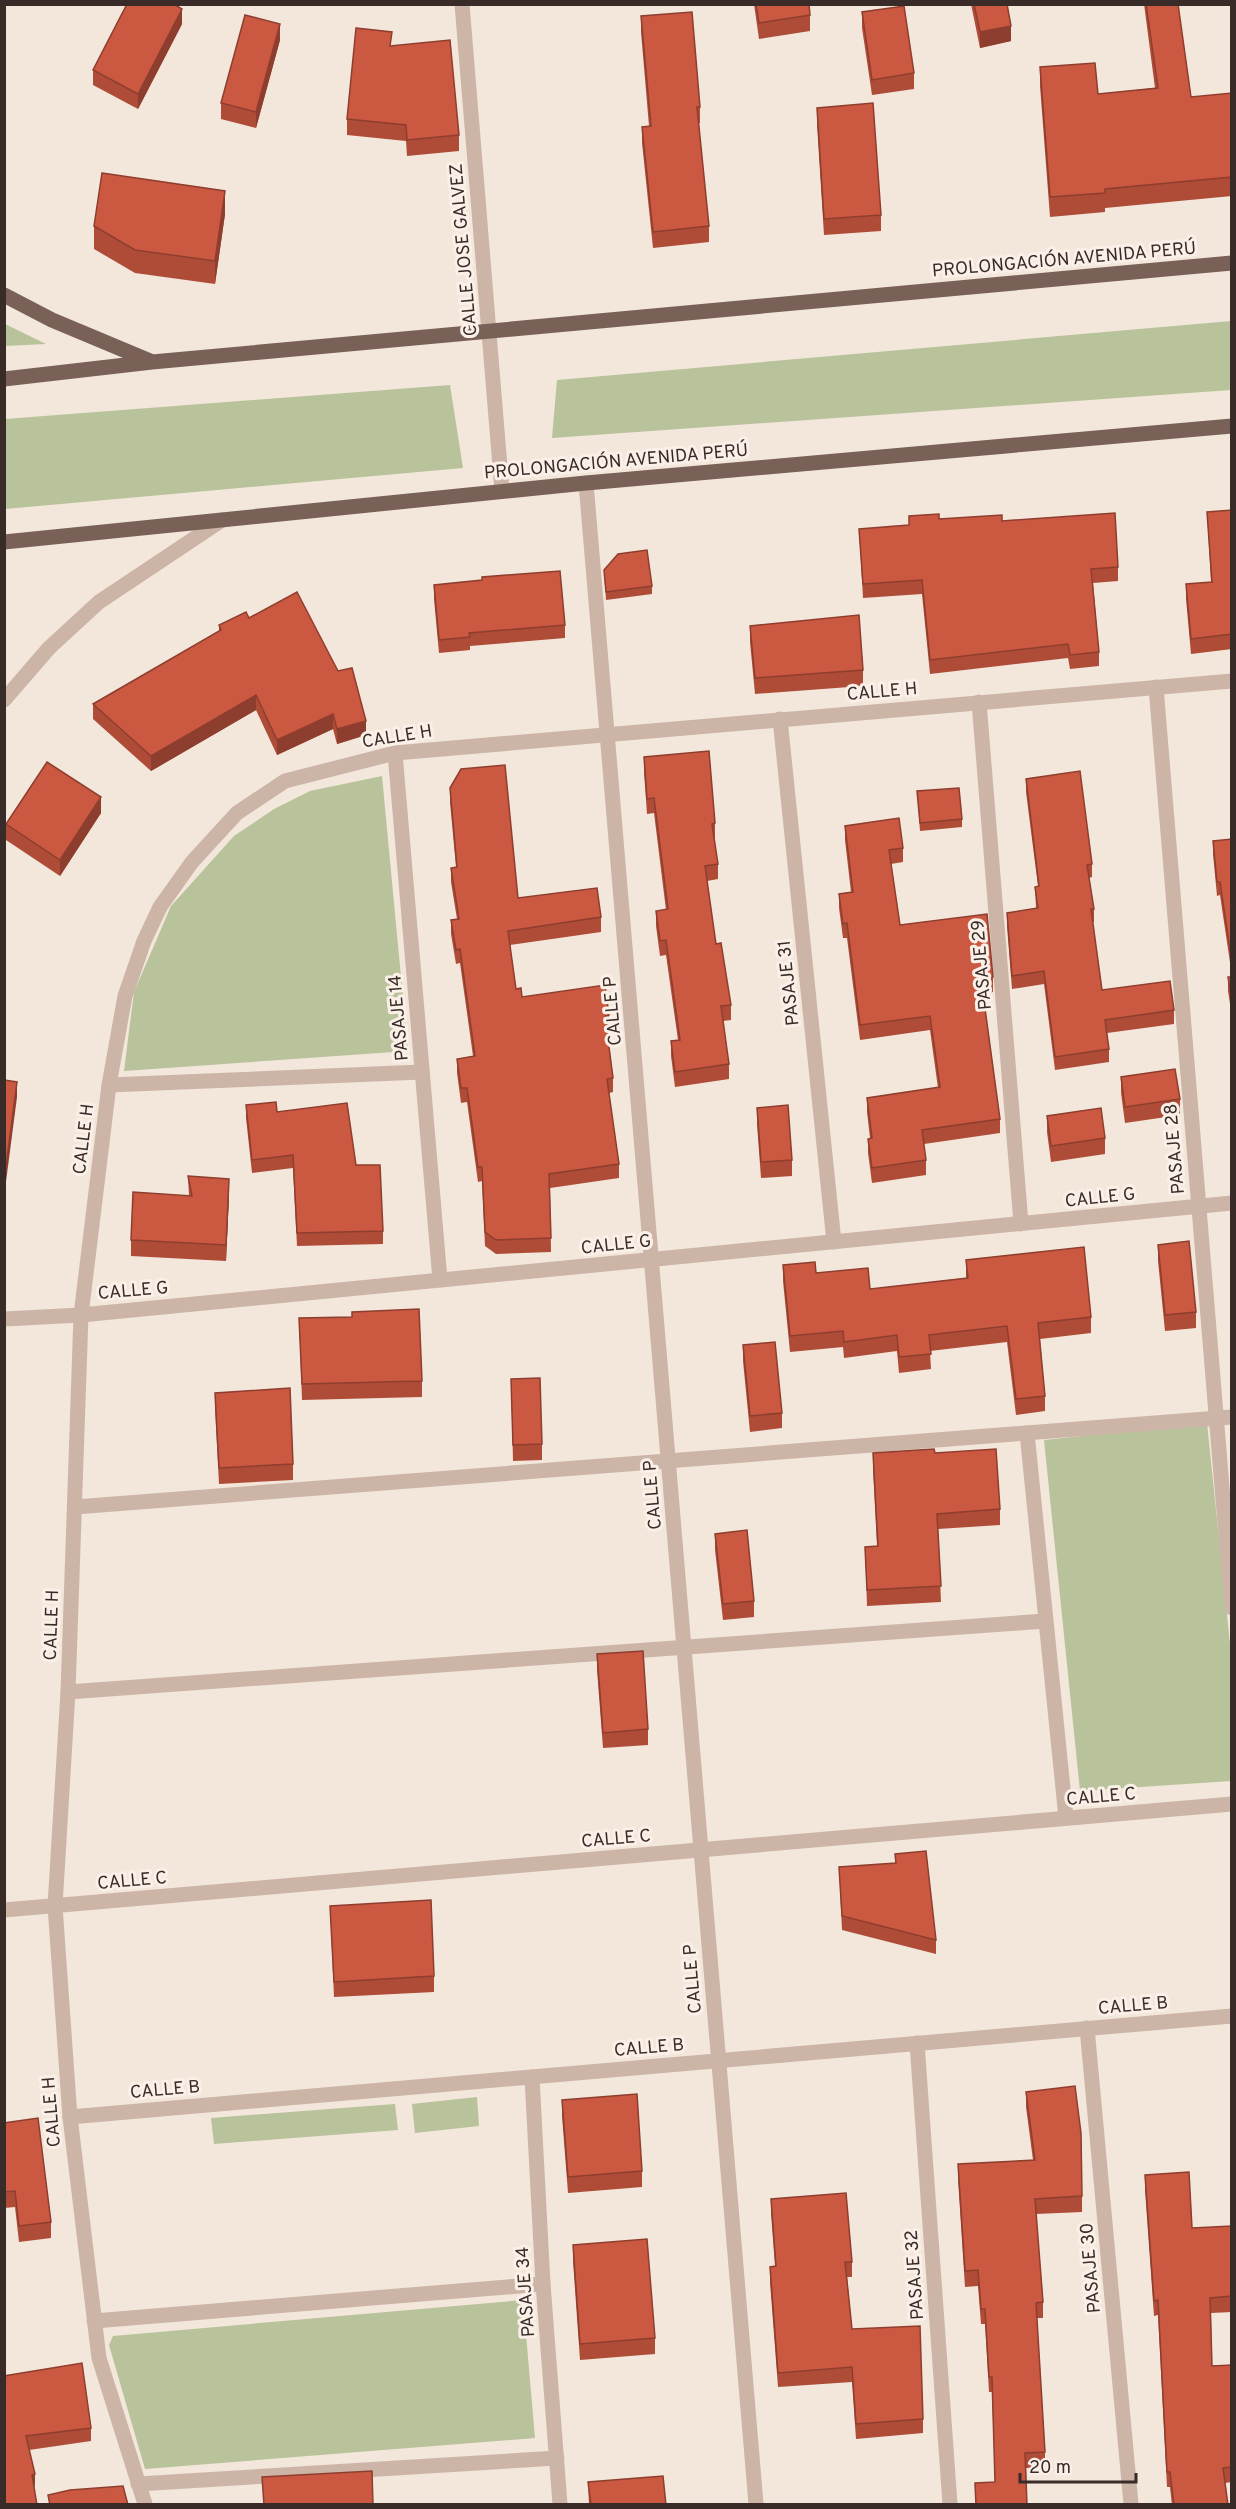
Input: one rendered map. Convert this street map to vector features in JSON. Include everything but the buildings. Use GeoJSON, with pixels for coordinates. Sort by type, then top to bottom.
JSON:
{"type":"FeatureCollection","features":[{"type":"Feature","properties":{"kind":"main road","name":"PROLONGACIÓN AVENIDA PERÚ"},"geometry":{"type":"LineString","coordinates":[[4,379],[152,362],[1232,263]]}},
{"type":"Feature","properties":{"kind":"main road"},"geometry":{"type":"LineString","coordinates":[[4,295],[52,320],[152,362]]}},
{"type":"Feature","properties":{"kind":"main road","name":"PROLONGACIÓN AVENIDA PERÚ"},"geometry":{"type":"LineString","coordinates":[[4,543],[502,491],[1232,426]]}},
{"type":"Feature","properties":{"kind":"street","name":"CALLE JOSE GALVEZ"},"geometry":{"type":"LineString","coordinates":[[462,4],[502,491]]}},
{"type":"Feature","properties":{"kind":"street","name":"CALLE P"},"geometry":{"type":"LineString","coordinates":[[586,483],[756,2505]]}},
{"type":"Feature","properties":{"kind":"street"},"geometry":{"type":"LineString","coordinates":[[4,700],[48,648],[99,602],[222,520]]}},
{"type":"Feature","properties":{"kind":"street","name":"CALLE H"},"geometry":{"type":"LineString","coordinates":[[145,2505],[99,2358],[70,2117],[55,1906],[68,1692],[81,1315],[109,1085],[125,996],[144,941],[160,907],[192,862],[237,813],[285,782],[395,753],[1232,681]]}},
{"type":"Feature","properties":{"kind":"street","name":"PASAJE 28"},"geometry":{"type":"LineString","coordinates":[[1156,687],[1198,1207],[1224,1417],[1232,1608]]}},
{"type":"Feature","properties":{"kind":"street","name":"PASAJE 29"},"geometry":{"type":"LineString","coordinates":[[979,702],[1021,1224]]}},
{"type":"Feature","properties":{"kind":"street","name":"PASAJE 31"},"geometry":{"type":"LineString","coordinates":[[780,719],[834,1242]]}},
{"type":"Feature","properties":{"kind":"street","name":"PASAJE 14"},"geometry":{"type":"LineString","coordinates":[[395,753],[440,1280]]}},
{"type":"Feature","properties":{"kind":"street"},"geometry":{"type":"LineString","coordinates":[[109,1085],[422,1072]]}},
{"type":"Feature","properties":{"kind":"street","name":"CALLE G"},"geometry":{"type":"LineString","coordinates":[[4,1319],[81,1315],[1232,1203]]}},
{"type":"Feature","properties":{"kind":"street"},"geometry":{"type":"LineString","coordinates":[[75,1507],[1224,1417]]}},
{"type":"Feature","properties":{"kind":"street"},"geometry":{"type":"LineString","coordinates":[[1027,1432],[1066,1818]]}},
{"type":"Feature","properties":{"kind":"street"},"geometry":{"type":"LineString","coordinates":[[68,1692],[1045,1621]]}},
{"type":"Feature","properties":{"kind":"street","name":"CALLE C"},"geometry":{"type":"LineString","coordinates":[[4,1910],[1232,1804]]}},
{"type":"Feature","properties":{"kind":"street","name":"CALLE B"},"geometry":{"type":"LineString","coordinates":[[70,2117],[1232,2016]]}},
{"type":"Feature","properties":{"kind":"street","name":"PASAJE 30"},"geometry":{"type":"LineString","coordinates":[[1087,2028],[1131,2505]]}},
{"type":"Feature","properties":{"kind":"street","name":"PASAJE 32"},"geometry":{"type":"LineString","coordinates":[[917,2043],[950,2505]]}},
{"type":"Feature","properties":{"kind":"street","name":"PASAJE 34"},"geometry":{"type":"LineString","coordinates":[[532,2077],[543,2284],[560,2505]]}},
{"type":"Feature","properties":{"kind":"street"},"geometry":{"type":"LineString","coordinates":[[94,2321],[543,2284]]}},
{"type":"Feature","properties":{"kind":"street"},"geometry":{"type":"LineString","coordinates":[[138,2484],[556,2458]]}},
{"type":"Feature","properties":{"kind":"green space"},"geometry":{"type":"Polygon","coordinates":[[[1231,321],[1231,390],[552,438],[557,380],[1231,321]]]}},
{"type":"Feature","properties":{"kind":"green space"},"geometry":{"type":"Polygon","coordinates":[[[5,324],[46,344],[5,346],[5,324]]]}},
{"type":"Feature","properties":{"kind":"green space"},"geometry":{"type":"Polygon","coordinates":[[[450,385],[463,468],[5,509],[5,419],[450,385]]]}},
{"type":"Feature","properties":{"kind":"green space"},"geometry":{"type":"Polygon","coordinates":[[[382,776],[408,1051],[124,1071],[134,992],[171,906],[234,836],[274,809],[310,791],[382,776]]]}},
{"type":"Feature","properties":{"kind":"green space"},"geometry":{"type":"Polygon","coordinates":[[[1207,1423],[1231,1653],[1231,1781],[1080,1791],[1044,1440],[1207,1423]]]}},
{"type":"Feature","properties":{"kind":"green space"},"geometry":{"type":"Polygon","coordinates":[[[477,2097],[479,2126],[415,2133],[412,2104],[477,2097]]]}},
{"type":"Feature","properties":{"kind":"green space"},"geometry":{"type":"Polygon","coordinates":[[[395,2104],[398,2130],[214,2144],[211,2118],[395,2104]]]}},
{"type":"Feature","properties":{"kind":"green space"},"geometry":{"type":"Polygon","coordinates":[[[523,2300],[535,2438],[145,2469],[109,2345],[113,2336],[523,2300]]]}}]}
